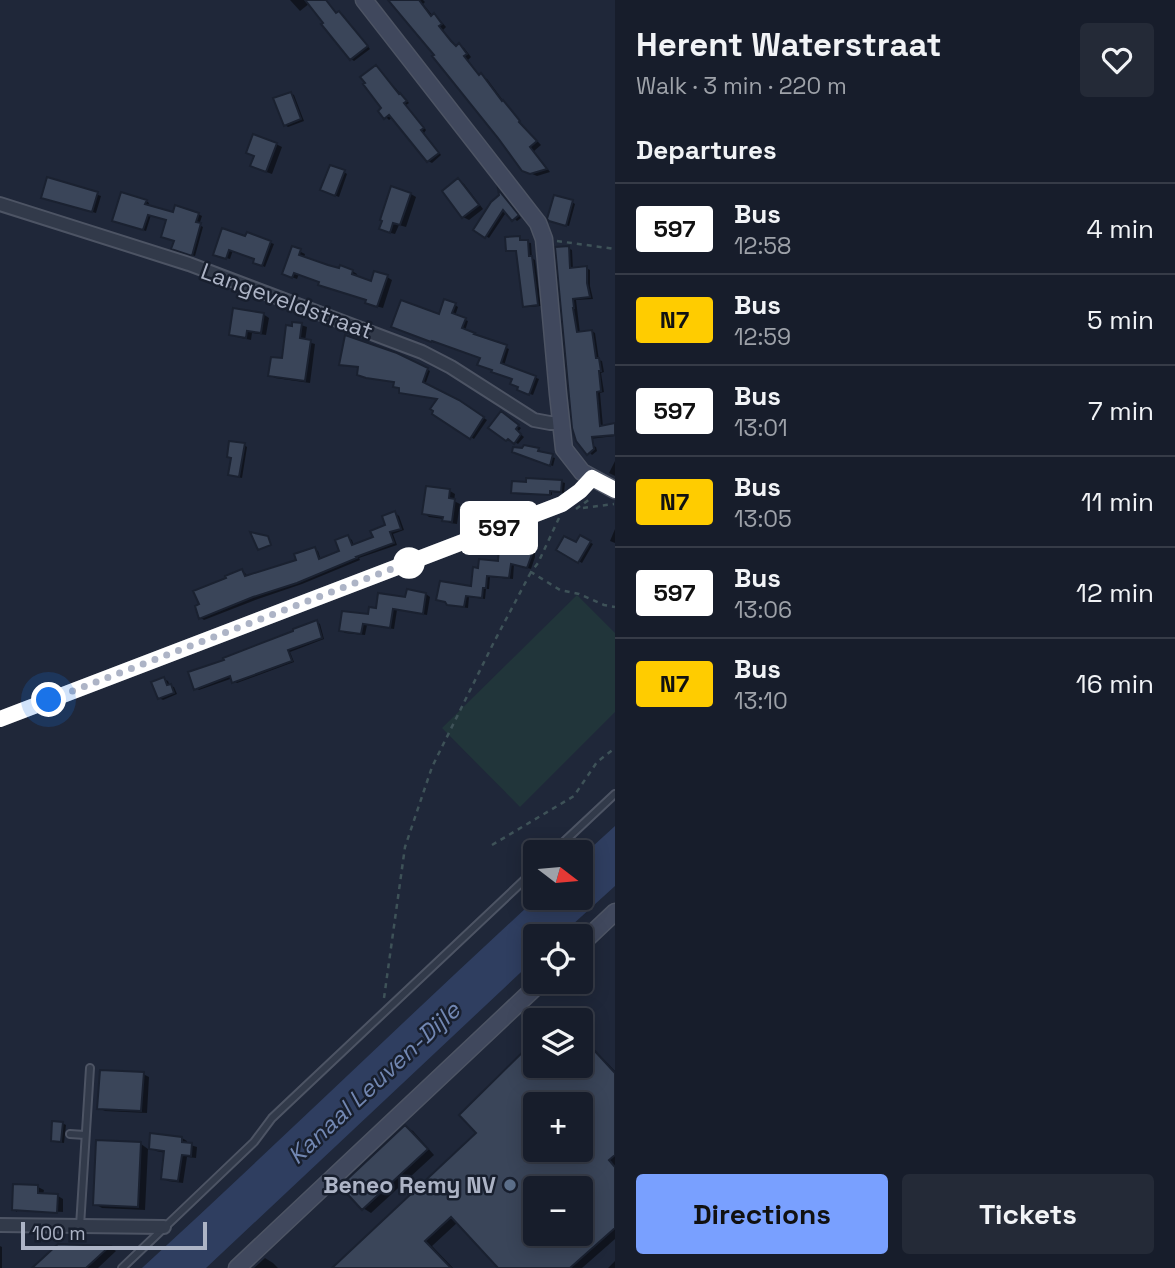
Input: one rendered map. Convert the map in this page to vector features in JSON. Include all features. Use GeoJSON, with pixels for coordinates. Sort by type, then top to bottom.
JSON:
{"type":"FeatureCollection","features":[{"type":"Feature","properties":{"kind":"street"},"geometry":{"type":"LineString","coordinates":[[364,0],[538,223],[544,239],[565,449],[582,472],[615,490]]}},
{"type":"Feature","properties":{"kind":"street","name":"Langeveldstraat"},"geometry":{"type":"LineString","coordinates":[[0,204],[189,264],[422,352],[451,367],[534,420],[561,423]]}},
{"type":"Feature","properties":{"kind":"street"},"geometry":{"type":"LineString","coordinates":[[0,719],[562,504],[592,478]]}},
{"type":"Feature","properties":{"kind":"street"},"geometry":{"type":"LineString","coordinates":[[593,933],[615,912]]}},
{"type":"Feature","properties":{"kind":"street"},"geometry":{"type":"LineString","coordinates":[[237,1268],[528,994]]}},
{"type":"Feature","properties":{"kind":"street"},"geometry":{"type":"LineString","coordinates":[[0,1226],[164,1227]]}},
{"type":"Feature","properties":{"kind":"lane"},"geometry":{"type":"LineString","coordinates":[[566,840],[615,794]]}},
{"type":"Feature","properties":{"kind":"lane"},"geometry":{"type":"LineString","coordinates":[[122,1268],[254,1142],[272,1118],[523,881]]}},
{"type":"Feature","properties":{"kind":"lane"},"geometry":{"type":"LineString","coordinates":[[80,1226],[90,1068]]}},
{"type":"Feature","properties":{"kind":"lane"},"geometry":{"type":"LineString","coordinates":[[70,1134],[85,1135]]}},
{"type":"Feature","properties":{"kind":"path"},"geometry":{"type":"LineString","coordinates":[[544,239],[615,249]]}},
{"type":"Feature","properties":{"kind":"path"},"geometry":{"type":"LineString","coordinates":[[383,1013],[405,848],[432,767],[494,642],[552,536],[562,504]]}},
{"type":"Feature","properties":{"kind":"path"},"geometry":{"type":"LineString","coordinates":[[579,508],[615,504]]}},
{"type":"Feature","properties":{"kind":"path"},"geometry":{"type":"LineString","coordinates":[[531,572],[561,590],[615,607]]}},
{"type":"Feature","properties":{"kind":"path"},"geometry":{"type":"LineString","coordinates":[[492,845],[574,796],[597,762],[615,748]]}},
{"type":"Feature","properties":{"kind":"green space"},"geometry":{"type":"Polygon","coordinates":[[[577,595],[615,633],[615,712],[520,807],[442,728],[577,595]]]}},
{"type":"Feature","properties":{"kind":"water"},"geometry":{"type":"Polygon","coordinates":[[[615,826],[615,886],[593,906],[593,846],[615,826]]]}},
{"type":"Feature","properties":{"kind":"water","name":"Kanaal Leuven-Dijle"},"geometry":{"type":"Polygon","coordinates":[[[524,910],[589,910],[573,924],[523,924],[523,970],[206,1268],[142,1268],[241,1176],[524,910]]]}},
{"type":"Feature","properties":{"kind":"building"},"geometry":{"type":"Polygon","coordinates":[[[305,0],[326,0],[336,13],[339,11],[368,46],[350,60],[305,0]]]}},
{"type":"Feature","properties":{"kind":"building"},"geometry":{"type":"Polygon","coordinates":[[[388,0],[419,0],[431,16],[434,13],[442,24],[439,26],[451,41],[456,46],[459,43],[467,54],[464,56],[479,75],[481,73],[537,141],[530,147],[547,169],[530,174],[522,171],[432,56],[434,55],[388,0]]]}},
{"type":"Feature","properties":{"kind":"building"},"geometry":{"type":"Polygon","coordinates":[[[376,65],[407,101],[404,103],[439,153],[427,162],[389,115],[384,119],[378,111],[381,108],[363,84],[365,83],[360,77],[376,65]]]}},
{"type":"Feature","properties":{"kind":"building"},"geometry":{"type":"Polygon","coordinates":[[[291,92],[301,119],[284,126],[273,98],[291,92]]]}},
{"type":"Feature","properties":{"kind":"building"},"geometry":{"type":"Polygon","coordinates":[[[253,134],[277,143],[266,172],[250,166],[254,156],[246,153],[253,134]]]}},
{"type":"Feature","properties":{"kind":"building"},"geometry":{"type":"Polygon","coordinates":[[[330,165],[345,170],[335,196],[320,190],[330,165]]]}},
{"type":"Feature","properties":{"kind":"building"},"geometry":{"type":"Polygon","coordinates":[[[47,177],[98,192],[92,212],[41,198],[47,177]]]}},
{"type":"Feature","properties":{"kind":"building"},"geometry":{"type":"Polygon","coordinates":[[[458,178],[479,205],[462,218],[442,191],[458,178]]]}},
{"type":"Feature","properties":{"kind":"building"},"geometry":{"type":"Polygon","coordinates":[[[391,186],[411,193],[400,225],[393,223],[390,233],[379,229],[391,186]]]}},
{"type":"Feature","properties":{"kind":"building"},"geometry":{"type":"Polygon","coordinates":[[[498,189],[519,215],[512,221],[503,210],[485,238],[473,230],[491,202],[499,195],[498,189]]]}},
{"type":"Feature","properties":{"kind":"building"},"geometry":{"type":"Polygon","coordinates":[[[121,192],[147,200],[145,204],[173,212],[175,205],[199,213],[196,222],[201,223],[192,256],[171,249],[174,241],[161,237],[166,220],[148,215],[143,230],[112,221],[121,192]]]}},
{"type":"Feature","properties":{"kind":"building"},"geometry":{"type":"Polygon","coordinates":[[[554,195],[573,200],[566,226],[547,219],[554,195]]]}},
{"type":"Feature","properties":{"kind":"building"},"geometry":{"type":"Polygon","coordinates":[[[222,228],[245,236],[247,232],[271,241],[262,266],[253,263],[254,259],[229,250],[226,259],[213,255],[222,228]]]}},
{"type":"Feature","properties":{"kind":"building"},"geometry":{"type":"Polygon","coordinates":[[[520,236],[520,240],[528,240],[538,305],[523,307],[516,251],[506,251],[505,237],[520,236]]]}},
{"type":"Feature","properties":{"kind":"building"},"geometry":{"type":"Polygon","coordinates":[[[292,246],[301,249],[299,255],[339,268],[340,265],[353,270],[352,274],[371,281],[374,271],[388,275],[377,307],[365,303],[366,300],[318,285],[319,282],[294,273],[292,278],[282,274],[292,246]]]}},
{"type":"Feature","properties":{"kind":"building"},"geometry":{"type":"Polygon","coordinates":[[[569,246],[570,268],[587,266],[590,297],[573,299],[573,308],[577,332],[592,330],[596,358],[599,358],[601,391],[597,392],[600,426],[615,423],[615,435],[592,437],[594,449],[587,455],[576,441],[572,428],[555,247],[569,246]]]}},
{"type":"Feature","properties":{"kind":"building"},"geometry":{"type":"Polygon","coordinates":[[[444,299],[456,303],[452,313],[466,318],[462,328],[507,345],[501,363],[536,376],[529,395],[510,384],[512,379],[477,365],[480,358],[391,327],[401,300],[439,314],[444,299]]]}},
{"type":"Feature","properties":{"kind":"building"},"geometry":{"type":"Polygon","coordinates":[[[233,308],[264,313],[261,333],[247,331],[246,338],[229,335],[233,308]]]}},
{"type":"Feature","properties":{"kind":"building"},"geometry":{"type":"Polygon","coordinates":[[[292,322],[302,323],[300,338],[311,340],[305,381],[268,376],[271,357],[282,358],[286,325],[292,326],[292,322]]]}},
{"type":"Feature","properties":{"kind":"building"},"geometry":{"type":"Polygon","coordinates":[[[345,335],[397,353],[428,368],[423,382],[459,400],[484,417],[470,439],[432,414],[430,409],[437,399],[399,393],[399,388],[393,387],[394,382],[366,378],[357,375],[358,367],[339,365],[345,335]]]}},
{"type":"Feature","properties":{"kind":"building"},"geometry":{"type":"Polygon","coordinates":[[[501,411],[519,425],[516,429],[521,434],[514,444],[488,428],[501,411]]]}},
{"type":"Feature","properties":{"kind":"building"},"geometry":{"type":"Polygon","coordinates":[[[229,441],[245,443],[239,477],[228,475],[231,458],[227,457],[229,441]]]}},
{"type":"Feature","properties":{"kind":"building"},"geometry":{"type":"Polygon","coordinates":[[[524,445],[553,454],[550,466],[512,452],[513,447],[522,448],[524,445]]]}},
{"type":"Feature","properties":{"kind":"building"},"geometry":{"type":"Polygon","coordinates":[[[526,478],[562,480],[561,492],[550,491],[550,495],[511,493],[512,481],[526,482],[526,478]]]}},
{"type":"Feature","properties":{"kind":"building"},"geometry":{"type":"Polygon","coordinates":[[[426,486],[450,489],[449,498],[455,499],[452,522],[442,521],[443,517],[422,514],[426,486]]]}},
{"type":"Feature","properties":{"kind":"building"},"geometry":{"type":"Polygon","coordinates":[[[395,511],[401,529],[390,532],[394,543],[199,619],[195,606],[199,604],[193,591],[242,569],[245,576],[296,560],[294,554],[315,547],[319,559],[339,551],[335,540],[348,535],[352,545],[373,537],[370,531],[385,525],[382,516],[395,511]]]}},
{"type":"Feature","properties":{"kind":"building"},"geometry":{"type":"Polygon","coordinates":[[[250,532],[268,536],[271,545],[258,550],[250,532]]]}},
{"type":"Feature","properties":{"kind":"building"},"geometry":{"type":"Polygon","coordinates":[[[580,535],[591,541],[578,563],[556,550],[564,536],[576,542],[580,535]]]}},
{"type":"Feature","properties":{"kind":"building"},"geometry":{"type":"Polygon","coordinates":[[[519,536],[532,538],[532,554],[527,568],[511,564],[509,578],[487,576],[482,598],[466,596],[464,607],[447,605],[436,600],[440,581],[471,586],[473,567],[478,568],[479,559],[498,561],[499,547],[517,549],[519,536]]]}},
{"type":"Feature","properties":{"kind":"building"},"geometry":{"type":"Polygon","coordinates":[[[407,589],[426,593],[423,614],[393,609],[390,628],[363,624],[361,634],[339,631],[342,611],[368,614],[369,607],[376,608],[378,593],[405,597],[407,589]]]}},
{"type":"Feature","properties":{"kind":"building"},"geometry":{"type":"Polygon","coordinates":[[[317,620],[322,638],[288,650],[292,661],[232,683],[230,676],[194,690],[188,672],[224,660],[223,658],[317,620]]]}},
{"type":"Feature","properties":{"kind":"building"},"geometry":{"type":"Polygon","coordinates":[[[164,677],[167,685],[171,684],[174,693],[158,699],[151,682],[164,677]]]}},
{"type":"Feature","properties":{"kind":"building"},"geometry":{"type":"Polygon","coordinates":[[[593,1049],[615,1073],[615,1155],[609,1160],[615,1167],[615,1228],[570,1268],[498,1268],[451,1217],[425,1241],[451,1268],[332,1268],[476,1133],[459,1115],[523,1052],[523,1078],[593,1078],[593,1049]]]}},
{"type":"Feature","properties":{"kind":"building"},"geometry":{"type":"Polygon","coordinates":[[[100,1070],[144,1072],[141,1111],[97,1109],[100,1070]]]}},
{"type":"Feature","properties":{"kind":"building"},"geometry":{"type":"Polygon","coordinates":[[[52,1121],[63,1122],[61,1142],[51,1141],[52,1121]]]}},
{"type":"Feature","properties":{"kind":"building"},"geometry":{"type":"Polygon","coordinates":[[[405,1125],[428,1149],[362,1210],[340,1186],[405,1125]]]}},
{"type":"Feature","properties":{"kind":"building"},"geometry":{"type":"Polygon","coordinates":[[[150,1133],[182,1137],[182,1142],[192,1143],[191,1156],[182,1155],[178,1181],[161,1179],[164,1151],[149,1149],[150,1133]]]}},
{"type":"Feature","properties":{"kind":"building"},"geometry":{"type":"Polygon","coordinates":[[[96,1140],[141,1142],[138,1207],[93,1205],[96,1140]]]}},
{"type":"Feature","properties":{"kind":"building"},"geometry":{"type":"Polygon","coordinates":[[[13,1184],[38,1185],[38,1193],[58,1194],[57,1213],[12,1210],[13,1184]]]}},
{"type":"Feature","properties":{"kind":"building"},"geometry":{"type":"Polygon","coordinates":[[[58,1244],[110,1246],[86,1268],[32,1268],[58,1244]]]}},
{"type":"Feature","properties":{"kind":"bus line","name":"597"},"geometry":{"type":"LineString","coordinates":[[0,719],[562,504],[592,478],[615,490]]}},
{"type":"Feature","properties":{"kind":"place","name":"Beneo Remy NV"},"geometry":{"type":"Point","coordinates":[510,1185]}},
{"type":"Feature","properties":{"kind":"route"},"geometry":{"type":"LineString","coordinates":[[49,700],[415,560],[409,563]]}}]}
